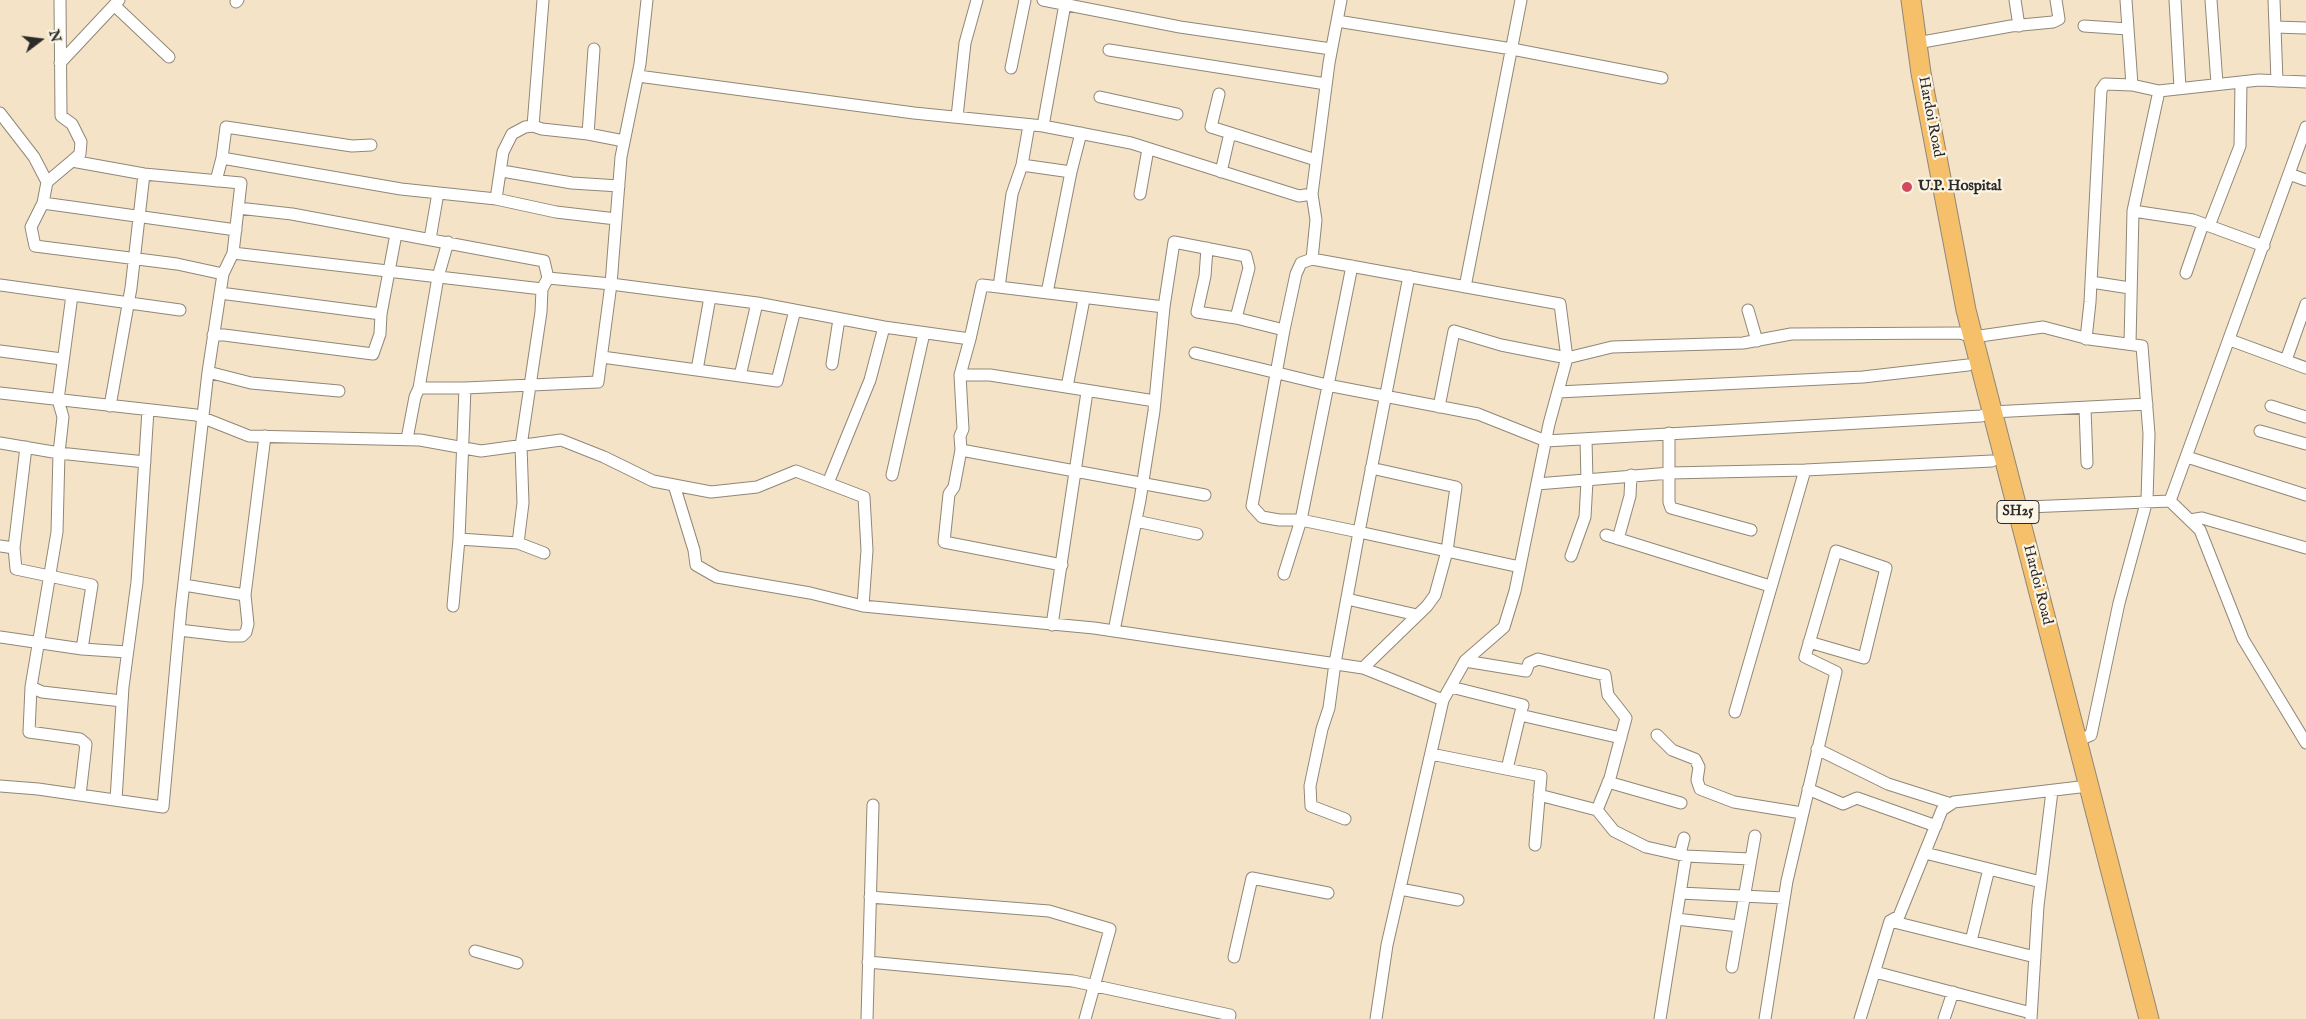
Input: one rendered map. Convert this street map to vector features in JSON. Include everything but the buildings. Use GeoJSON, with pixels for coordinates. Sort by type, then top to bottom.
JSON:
{"type":"FeatureCollection","features":[{"type":"Feature","properties":{"kind":"main road","name":"Hardoi Road"},"geometry":{"type":"LineString","coordinates":[[1900,0],[1910,74],[1966,335],[2082,787],[2137,1019]]}},
{"type":"Feature","properties":{"kind":"main road","name":"Hardoi Road"},"geometry":{"type":"LineString","coordinates":[[1911,0],[1917,43],[1964,300],[1968,365],[1986,414],[1992,461],[2010,507],[2077,741],[2082,787],[2148,1019]]}},
{"type":"Feature","properties":{"kind":"street"},"geometry":{"type":"LineString","coordinates":[[47,182],[80,154],[81,142],[72,124],[61,116],[60,0]]}},
{"type":"Feature","properties":{"kind":"street"},"geometry":{"type":"LineString","coordinates":[[533,126],[543,0]]}},
{"type":"Feature","properties":{"kind":"street"},"geometry":{"type":"LineString","coordinates":[[419,388],[465,388],[598,382],[611,284],[624,141],[638,76],[647,0]]}},
{"type":"Feature","properties":{"kind":"street"},"geometry":{"type":"LineString","coordinates":[[957,117],[965,43],[977,0]]}},
{"type":"Feature","properties":{"kind":"street"},"geometry":{"type":"LineString","coordinates":[[1011,68],[1025,0]]}},
{"type":"Feature","properties":{"kind":"street"},"geometry":{"type":"LineString","coordinates":[[1043,0],[1180,27],[1331,49]]}},
{"type":"Feature","properties":{"kind":"street"},"geometry":{"type":"LineString","coordinates":[[1312,259],[1316,220],[1312,194],[1331,49],[1341,0]]}},
{"type":"Feature","properties":{"kind":"street"},"geometry":{"type":"LineString","coordinates":[[1465,287],[1522,0]]}},
{"type":"Feature","properties":{"kind":"street"},"geometry":{"type":"LineString","coordinates":[[2015,0],[2019,26]]}},
{"type":"Feature","properties":{"kind":"street"},"geometry":{"type":"LineString","coordinates":[[1917,43],[2053,22],[2059,20],[2056,0]]}},
{"type":"Feature","properties":{"kind":"street"},"geometry":{"type":"LineString","coordinates":[[2126,0],[2132,85]]}},
{"type":"Feature","properties":{"kind":"street"},"geometry":{"type":"LineString","coordinates":[[2175,0],[2180,88]]}},
{"type":"Feature","properties":{"kind":"street"},"geometry":{"type":"LineString","coordinates":[[2211,0],[2217,84]]}},
{"type":"Feature","properties":{"kind":"street"},"geometry":{"type":"LineString","coordinates":[[2274,0],[2277,81]]}},
{"type":"Feature","properties":{"kind":"street"},"geometry":{"type":"LineString","coordinates":[[60,63],[117,3],[169,58]]}},
{"type":"Feature","properties":{"kind":"street"},"geometry":{"type":"LineString","coordinates":[[1043,126],[1065,4]]}},
{"type":"Feature","properties":{"kind":"street"},"geometry":{"type":"LineString","coordinates":[[1336,22],[1512,49],[1662,78]]}},
{"type":"Feature","properties":{"kind":"street"},"geometry":{"type":"LineString","coordinates":[[2084,26],[2128,29]]}},
{"type":"Feature","properties":{"kind":"street"},"geometry":{"type":"LineString","coordinates":[[2275,27],[2306,28]]}},
{"type":"Feature","properties":{"kind":"street"},"geometry":{"type":"LineString","coordinates":[[588,134],[594,49]]}},
{"type":"Feature","properties":{"kind":"street"},"geometry":{"type":"LineString","coordinates":[[1109,50],[1326,84]]}},
{"type":"Feature","properties":{"kind":"street"},"geometry":{"type":"LineString","coordinates":[[638,76],[957,117],[1043,126],[1082,133],[1148,149],[1299,196],[1312,194]]}},
{"type":"Feature","properties":{"kind":"street"},"geometry":{"type":"LineString","coordinates":[[2086,339],[2091,282],[2101,90],[2105,84],[2132,85],[2159,91],[2241,82],[2306,82]]}},
{"type":"Feature","properties":{"kind":"street"},"geometry":{"type":"LineString","coordinates":[[2186,273],[2240,146],[2241,82]]}},
{"type":"Feature","properties":{"kind":"street"},"geometry":{"type":"LineString","coordinates":[[2130,344],[2133,211],[2159,91]]}},
{"type":"Feature","properties":{"kind":"street"},"geometry":{"type":"LineString","coordinates":[[1219,94],[1211,127],[1316,160]]}},
{"type":"Feature","properties":{"kind":"street"},"geometry":{"type":"LineString","coordinates":[[1100,97],[1177,114]]}},
{"type":"Feature","properties":{"kind":"street"},"geometry":{"type":"LineString","coordinates":[[0,113],[34,157],[47,182],[43,203],[31,226],[34,246],[202,270],[208,269],[223,274]]}},
{"type":"Feature","properties":{"kind":"street"},"geometry":{"type":"LineString","coordinates":[[999,287],[1012,194],[1022,165],[1029,125]]}},
{"type":"Feature","properties":{"kind":"street"},"geometry":{"type":"LineString","coordinates":[[496,200],[496,190],[502,171],[504,152],[512,134],[525,127],[533,126],[624,141]]}},
{"type":"Feature","properties":{"kind":"street"},"geometry":{"type":"LineString","coordinates":[[216,181],[222,158],[226,127],[352,146],[371,145]]}},
{"type":"Feature","properties":{"kind":"street"},"geometry":{"type":"LineString","coordinates":[[2170,501],[2188,457],[2306,127]]}},
{"type":"Feature","properties":{"kind":"street"},"geometry":{"type":"LineString","coordinates":[[1047,293],[1071,172],[1082,133]]}},
{"type":"Feature","properties":{"kind":"street"},"geometry":{"type":"LineString","coordinates":[[1220,172],[1230,133]]}},
{"type":"Feature","properties":{"kind":"street"},"geometry":{"type":"LineString","coordinates":[[1140,194],[1148,149]]}},
{"type":"Feature","properties":{"kind":"street"},"geometry":{"type":"LineString","coordinates":[[222,158],[402,189],[496,200],[556,212],[616,219]]}},
{"type":"Feature","properties":{"kind":"street"},"geometry":{"type":"LineString","coordinates":[[0,786],[163,807],[179,630],[208,372],[223,274],[233,253],[236,230],[241,184],[144,174],[72,161]]}},
{"type":"Feature","properties":{"kind":"street"},"geometry":{"type":"LineString","coordinates":[[1022,165],[1071,172]]}},
{"type":"Feature","properties":{"kind":"street"},"geometry":{"type":"LineString","coordinates":[[502,171],[572,183],[619,186]]}},
{"type":"Feature","properties":{"kind":"street"},"geometry":{"type":"LineString","coordinates":[[110,406],[128,303],[144,174]]}},
{"type":"Feature","properties":{"kind":"street"},"geometry":{"type":"LineString","coordinates":[[2289,174],[2306,180]]}},
{"type":"Feature","properties":{"kind":"street"},"geometry":{"type":"LineString","coordinates":[[430,239],[438,193]]}},
{"type":"Feature","properties":{"kind":"street"},"geometry":{"type":"LineString","coordinates":[[43,203],[236,230]]}},
{"type":"Feature","properties":{"kind":"street"},"geometry":{"type":"LineString","coordinates":[[238,208],[292,214],[544,261],[548,278],[542,289],[541,312],[528,384],[520,446],[523,503],[518,543]]}},
{"type":"Feature","properties":{"kind":"street"},"geometry":{"type":"LineString","coordinates":[[2133,211],[2206,225],[2264,246]]}},
{"type":"Feature","properties":{"kind":"street"},"geometry":{"type":"LineString","coordinates":[[213,335],[373,354],[380,334],[381,314],[396,234]]}},
{"type":"Feature","properties":{"kind":"street"},"geometry":{"type":"LineString","coordinates":[[407,439],[415,396],[419,388],[438,277],[448,242]]}},
{"type":"Feature","properties":{"kind":"street"},"geometry":{"type":"LineString","coordinates":[[1114,631],[1143,483],[1155,401],[1164,307],[1174,242],[1246,256],[1249,268],[1236,318]]}},
{"type":"Feature","properties":{"kind":"street"},"geometry":{"type":"LineString","coordinates":[[1207,248],[1205,276],[1197,312],[1236,318],[1284,330]]}},
{"type":"Feature","properties":{"kind":"street"},"geometry":{"type":"LineString","coordinates":[[233,253],[542,289]]}},
{"type":"Feature","properties":{"kind":"street"},"geometry":{"type":"LineString","coordinates":[[1376,1019],[1387,945],[1443,700],[1465,661],[1504,627],[1520,566],[1546,441],[1567,358],[1560,304],[1312,259],[1300,263],[1284,330],[1252,506],[1262,517],[1279,520],[1301,520],[1520,566]]}},
{"type":"Feature","properties":{"kind":"street"},"geometry":{"type":"LineString","coordinates":[[1284,574],[1301,520],[1352,266]]}},
{"type":"Feature","properties":{"kind":"street"},"geometry":{"type":"LineString","coordinates":[[1345,819],[1311,806],[1310,786],[1322,729],[1329,708],[1335,663],[1371,468],[1410,276]]}},
{"type":"Feature","properties":{"kind":"street"},"geometry":{"type":"LineString","coordinates":[[548,278],[757,302],[884,327],[970,339]]}},
{"type":"Feature","properties":{"kind":"street"},"geometry":{"type":"LineString","coordinates":[[2091,282],[2130,288]]}},
{"type":"Feature","properties":{"kind":"street"},"geometry":{"type":"LineString","coordinates":[[0,285],[180,310]]}},
{"type":"Feature","properties":{"kind":"street"},"geometry":{"type":"LineString","coordinates":[[1062,565],[944,542],[949,494],[954,487],[961,450],[960,436],[963,429],[960,375],[982,285],[1164,307]]}},
{"type":"Feature","properties":{"kind":"street"},"geometry":{"type":"LineString","coordinates":[[220,293],[381,314]]}},
{"type":"Feature","properties":{"kind":"street"},"geometry":{"type":"LineString","coordinates":[[72,295],[58,400],[62,417],[57,532],[40,643],[31,687],[30,732],[80,739],[86,744],[80,795]]}},
{"type":"Feature","properties":{"kind":"street"},"geometry":{"type":"LineString","coordinates":[[697,370],[710,296]]}},
{"type":"Feature","properties":{"kind":"street"},"geometry":{"type":"LineString","coordinates":[[1067,387],[1084,298]]}},
{"type":"Feature","properties":{"kind":"street"},"geometry":{"type":"LineString","coordinates":[[740,376],[757,302]]}},
{"type":"Feature","properties":{"kind":"street"},"geometry":{"type":"LineString","coordinates":[[2286,360],[2306,304]]}},
{"type":"Feature","properties":{"kind":"street"},"geometry":{"type":"LineString","coordinates":[[602,357],[777,381],[795,310]]}},
{"type":"Feature","properties":{"kind":"street"},"geometry":{"type":"LineString","coordinates":[[1748,310],[1757,340]]}},
{"type":"Feature","properties":{"kind":"street"},"geometry":{"type":"LineString","coordinates":[[832,364],[839,318]]}},
{"type":"Feature","properties":{"kind":"street"},"geometry":{"type":"LineString","coordinates":[[828,483],[870,380],[884,327]]}},
{"type":"Feature","properties":{"kind":"street"},"geometry":{"type":"LineString","coordinates":[[1439,407],[1454,332],[1501,345],[1567,358],[1612,347],[1743,343],[1791,334],[1966,335],[2043,328],[2086,339],[2142,346],[2149,434],[2147,500],[2119,603],[2091,735],[2077,741]]}},
{"type":"Feature","properties":{"kind":"street"},"geometry":{"type":"LineString","coordinates":[[892,474],[924,332]]}},
{"type":"Feature","properties":{"kind":"street"},"geometry":{"type":"LineString","coordinates":[[2230,340],[2306,368]]}},
{"type":"Feature","properties":{"kind":"street"},"geometry":{"type":"LineString","coordinates":[[0,351],[62,359]]}},
{"type":"Feature","properties":{"kind":"street"},"geometry":{"type":"LineString","coordinates":[[1195,353],[1327,385],[1478,414],[1546,441],[2147,404]]}},
{"type":"Feature","properties":{"kind":"street"},"geometry":{"type":"LineString","coordinates":[[1558,392],[1863,377],[1968,365]]}},
{"type":"Feature","properties":{"kind":"street"},"geometry":{"type":"LineString","coordinates":[[208,372],[250,383],[339,392]]}},
{"type":"Feature","properties":{"kind":"street"},"geometry":{"type":"LineString","coordinates":[[960,375],[990,375],[1087,392],[1155,401]]}},
{"type":"Feature","properties":{"kind":"street"},"geometry":{"type":"LineString","coordinates":[[452,606],[459,539],[465,388]]}},
{"type":"Feature","properties":{"kind":"street"},"geometry":{"type":"LineString","coordinates":[[1052,625],[1087,392]]}},
{"type":"Feature","properties":{"kind":"street"},"geometry":{"type":"LineString","coordinates":[[0,393],[203,418],[249,436],[407,439],[481,451],[561,440],[604,457],[653,481],[711,492],[757,487],[796,471],[864,497],[867,550],[863,606]]}},
{"type":"Feature","properties":{"kind":"street"},"geometry":{"type":"LineString","coordinates":[[2271,406],[2306,417]]}},
{"type":"Feature","properties":{"kind":"street"},"geometry":{"type":"LineString","coordinates":[[2085,408],[2087,463]]}},
{"type":"Feature","properties":{"kind":"street"},"geometry":{"type":"LineString","coordinates":[[116,800],[122,702],[136,582],[148,410]]}},
{"type":"Feature","properties":{"kind":"street"},"geometry":{"type":"LineString","coordinates":[[2260,431],[2306,444]]}},
{"type":"Feature","properties":{"kind":"street"},"geometry":{"type":"LineString","coordinates":[[1669,433],[1669,502],[1671,508],[1751,530]]}},
{"type":"Feature","properties":{"kind":"street"},"geometry":{"type":"LineString","coordinates":[[179,630],[242,636],[246,632],[248,624],[245,594],[265,436]]}},
{"type":"Feature","properties":{"kind":"street"},"geometry":{"type":"LineString","coordinates":[[1571,556],[1585,517],[1587,481],[1586,439]]}},
{"type":"Feature","properties":{"kind":"street"},"geometry":{"type":"LineString","coordinates":[[0,443],[59,454],[145,462]]}},
{"type":"Feature","properties":{"kind":"street"},"geometry":{"type":"LineString","coordinates":[[26,447],[14,548],[16,569],[92,585],[82,649]]}},
{"type":"Feature","properties":{"kind":"street"},"geometry":{"type":"LineString","coordinates":[[961,450],[1076,469],[1205,495]]}},
{"type":"Feature","properties":{"kind":"street"},"geometry":{"type":"LineString","coordinates":[[2188,457],[2306,495]]}},
{"type":"Feature","properties":{"kind":"street"},"geometry":{"type":"LineString","coordinates":[[1537,484],[1587,481],[1630,475],[1805,470],[1992,461]]}},
{"type":"Feature","properties":{"kind":"street"},"geometry":{"type":"LineString","coordinates":[[1364,668],[1435,595],[1447,551],[1456,487],[1371,468]]}},
{"type":"Feature","properties":{"kind":"street"},"geometry":{"type":"LineString","coordinates":[[1735,712],[1805,470]]}},
{"type":"Feature","properties":{"kind":"street"},"geometry":{"type":"LineString","coordinates":[[1618,539],[1630,496],[1630,475]]}},
{"type":"Feature","properties":{"kind":"street"},"geometry":{"type":"LineString","coordinates":[[674,485],[694,550],[696,565],[717,577],[863,606],[1114,631],[1335,663],[1364,668],[1443,700]]}},
{"type":"Feature","properties":{"kind":"street"},"geometry":{"type":"LineString","coordinates":[[2010,507],[2147,500],[2170,501],[2200,530],[2243,639],[2306,744]]}},
{"type":"Feature","properties":{"kind":"street"},"geometry":{"type":"LineString","coordinates":[[2190,520],[2202,518],[2306,548]]}},
{"type":"Feature","properties":{"kind":"street"},"geometry":{"type":"LineString","coordinates":[[1136,521],[1197,534]]}},
{"type":"Feature","properties":{"kind":"street"},"geometry":{"type":"LineString","coordinates":[[1606,535],[1770,586]]}},
{"type":"Feature","properties":{"kind":"street"},"geometry":{"type":"LineString","coordinates":[[459,539],[518,543],[544,552]]}},
{"type":"Feature","properties":{"kind":"street"},"geometry":{"type":"LineString","coordinates":[[0,546],[14,548]]}},
{"type":"Feature","properties":{"kind":"street"},"geometry":{"type":"LineString","coordinates":[[1765,1019],[1784,898],[1802,813],[1836,672],[1805,657],[1809,642],[1836,551],[1886,568],[1864,658],[1809,642]]}},
{"type":"Feature","properties":{"kind":"street"},"geometry":{"type":"LineString","coordinates":[[184,585],[245,594]]}},
{"type":"Feature","properties":{"kind":"street"},"geometry":{"type":"LineString","coordinates":[[1347,599],[1417,615]]}},
{"type":"Feature","properties":{"kind":"street"},"geometry":{"type":"LineString","coordinates":[[0,637],[82,649],[127,652]]}},
{"type":"Feature","properties":{"kind":"street"},"geometry":{"type":"LineString","coordinates":[[1465,661],[1526,671],[1529,664],[1538,659],[1605,675],[1608,695],[1626,718],[1608,782],[1597,810]]}},
{"type":"Feature","properties":{"kind":"street"},"geometry":{"type":"LineString","coordinates":[[31,687],[42,692],[122,702]]}},
{"type":"Feature","properties":{"kind":"street"},"geometry":{"type":"LineString","coordinates":[[1450,687],[1523,705],[1507,769]]}},
{"type":"Feature","properties":{"kind":"street"},"geometry":{"type":"LineString","coordinates":[[1520,715],[1621,738]]}},
{"type":"Feature","properties":{"kind":"street"},"geometry":{"type":"LineString","coordinates":[[1657,735],[1672,750],[1696,759],[1699,767],[1697,780],[1700,789],[1734,802],[1802,813]]}},
{"type":"Feature","properties":{"kind":"street"},"geometry":{"type":"LineString","coordinates":[[1817,749],[1888,784],[1951,804]]}},
{"type":"Feature","properties":{"kind":"street"},"geometry":{"type":"LineString","coordinates":[[1431,754],[1541,776],[1535,845]]}},
{"type":"Feature","properties":{"kind":"street"},"geometry":{"type":"LineString","coordinates":[[1608,782],[1681,803]]}},
{"type":"Feature","properties":{"kind":"street"},"geometry":{"type":"LineString","coordinates":[[1860,1019],[1890,921],[1899,916],[1942,810],[1954,802],[2082,787]]}},
{"type":"Feature","properties":{"kind":"street"},"geometry":{"type":"LineString","coordinates":[[1808,789],[1843,804],[1857,798],[1936,826]]}},
{"type":"Feature","properties":{"kind":"street"},"geometry":{"type":"LineString","coordinates":[[1874,972],[1953,992],[2031,1016],[2040,882],[2052,791]]}},
{"type":"Feature","properties":{"kind":"street"},"geometry":{"type":"LineString","coordinates":[[1539,795],[1597,810],[1614,831],[1646,847],[1683,855],[1750,859]]}},
{"type":"Feature","properties":{"kind":"street"},"geometry":{"type":"LineString","coordinates":[[867,1019],[873,805]]}},
{"type":"Feature","properties":{"kind":"street"},"geometry":{"type":"LineString","coordinates":[[1732,967],[1755,836]]}},
{"type":"Feature","properties":{"kind":"street"},"geometry":{"type":"LineString","coordinates":[[1660,1019],[1680,893],[1684,838]]}},
{"type":"Feature","properties":{"kind":"street"},"geometry":{"type":"LineString","coordinates":[[1925,853],[2040,882]]}},
{"type":"Feature","properties":{"kind":"street"},"geometry":{"type":"LineString","coordinates":[[1971,941],[1989,869]]}},
{"type":"Feature","properties":{"kind":"street"},"geometry":{"type":"LineString","coordinates":[[1234,957],[1252,878],[1328,893]]}},
{"type":"Feature","properties":{"kind":"street"},"geometry":{"type":"LineString","coordinates":[[1400,889],[1458,900]]}},
{"type":"Feature","properties":{"kind":"street"},"geometry":{"type":"LineString","coordinates":[[1680,893],[1784,898]]}},
{"type":"Feature","properties":{"kind":"street"},"geometry":{"type":"LineString","coordinates":[[870,897],[1048,911],[1110,929],[1085,1019]]}},
{"type":"Feature","properties":{"kind":"street"},"geometry":{"type":"LineString","coordinates":[[1676,919],[1739,926]]}},
{"type":"Feature","properties":{"kind":"street"},"geometry":{"type":"LineString","coordinates":[[1890,921],[2035,957]]}},
{"type":"Feature","properties":{"kind":"street"},"geometry":{"type":"LineString","coordinates":[[475,950],[517,963]]}},
{"type":"Feature","properties":{"kind":"street"},"geometry":{"type":"LineString","coordinates":[[868,962],[1001,973],[1094,986],[1230,1015],[1229,1019]]}},
{"type":"Feature","properties":{"kind":"street"},"geometry":{"type":"LineString","coordinates":[[1944,1019],[1953,992]]}},
{"type":"Feature","properties":{"kind":"place","name":"U.P. Hospital"},"geometry":{"type":"Point","coordinates":[1907,187]}}]}
